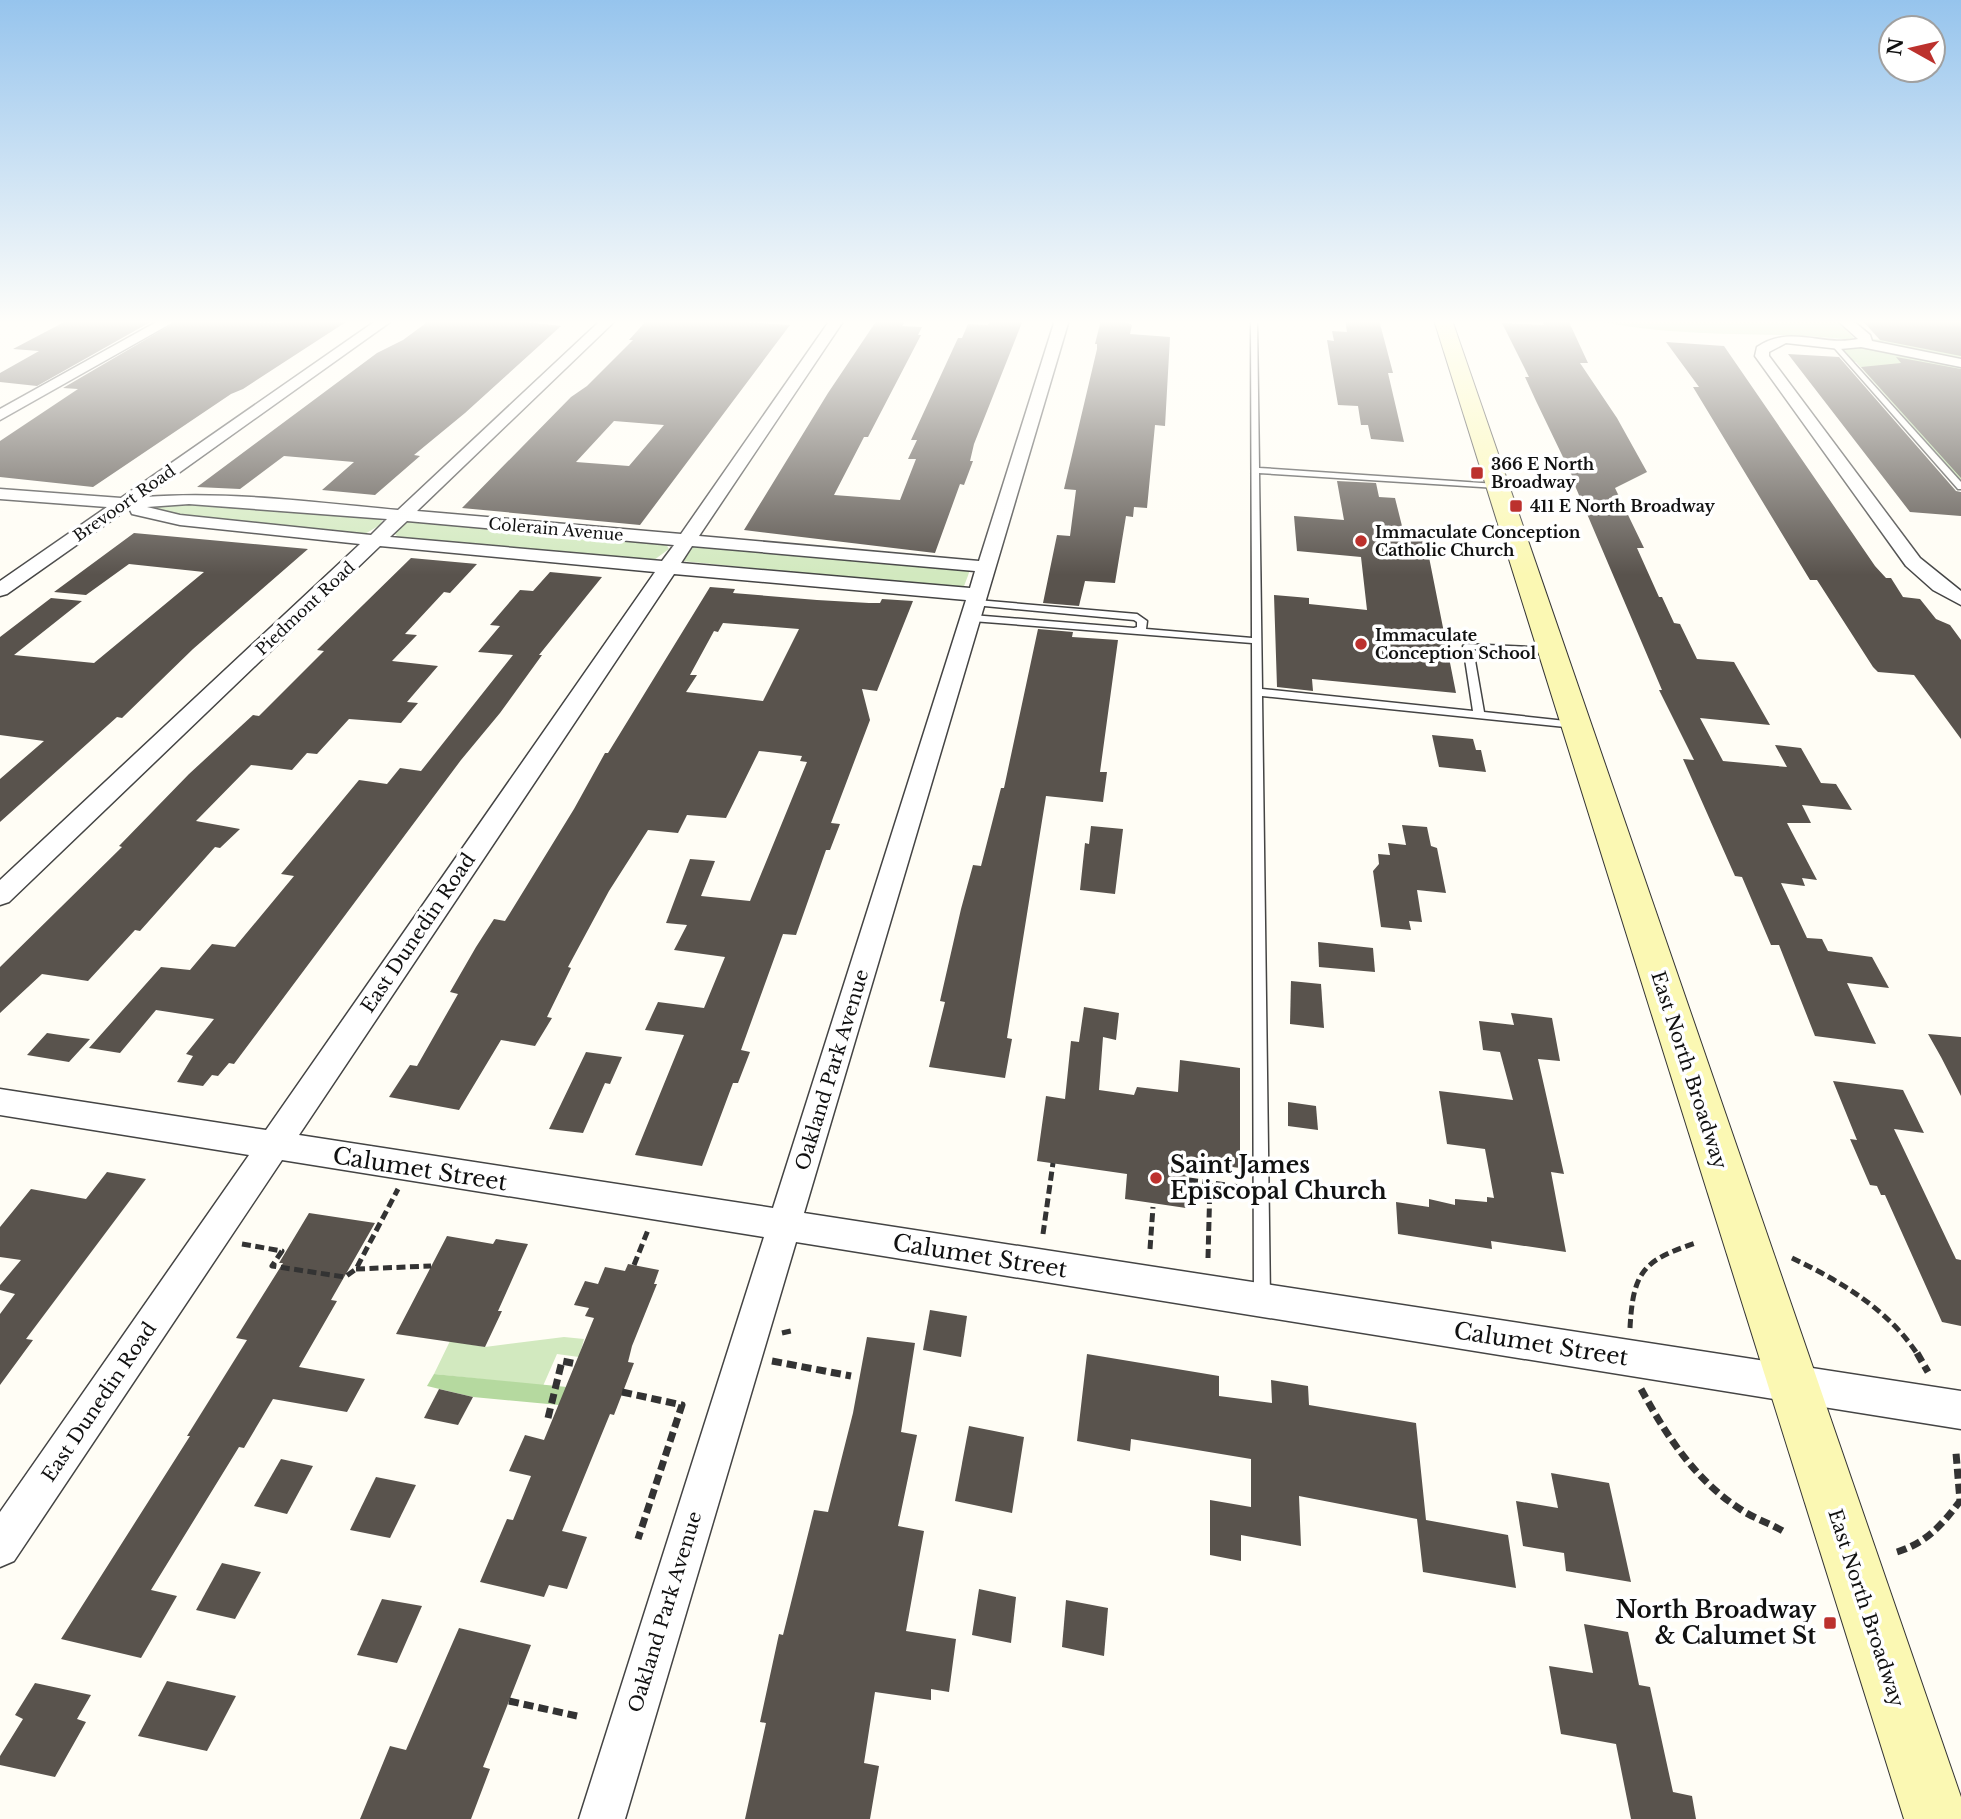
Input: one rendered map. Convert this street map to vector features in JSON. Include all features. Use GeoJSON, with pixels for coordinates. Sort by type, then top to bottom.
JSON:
{"type":"FeatureCollection","features":[{"type":"Feature","properties":{"kind":"main road","name":"East North Broadway"},"geometry":{"type":"LineString","coordinates":[[1471,405],[1936,1819]]}},
{"type":"Feature","properties":{"kind":"street"},"geometry":{"type":"LineString","coordinates":[[0,415],[18,405]]}},
{"type":"Feature","properties":{"kind":"street","name":"Brevoort Road"},"geometry":{"type":"LineString","coordinates":[[0,590],[265,405]]}},
{"type":"Feature","properties":{"kind":"street","name":"Piedmont Road"},"geometry":{"type":"LineString","coordinates":[[0,895],[519,405]]}},
{"type":"Feature","properties":{"kind":"street","name":"East Dunedin Road"},"geometry":{"type":"LineString","coordinates":[[0,1547],[779,405]]}},
{"type":"Feature","properties":{"kind":"street","name":"Oakland Park Avenue"},"geometry":{"type":"LineString","coordinates":[[602,1819],[1037,405]]}},
{"type":"Feature","properties":{"kind":"street"},"geometry":{"type":"LineString","coordinates":[[1798,405],[1913,562],[1940,586],[1961,599]]}},
{"type":"Feature","properties":{"kind":"street","name":"Colerain Avenue"},"geometry":{"type":"LineString","coordinates":[[0,494],[124,503],[189,499],[241,501],[988,567]]}},
{"type":"Feature","properties":{"kind":"street","name":"Colerain Avenue"},"geometry":{"type":"LineString","coordinates":[[124,503],[144,513],[180,520],[669,566],[976,605]]}},
{"type":"Feature","properties":{"kind":"street","name":"Calumet Street"},"geometry":{"type":"LineString","coordinates":[[0,1101],[1961,1410]]}},
{"type":"Feature","properties":{"kind":"lane"},"geometry":{"type":"LineString","coordinates":[[1255,405],[1262,1300]]}},
{"type":"Feature","properties":{"kind":"lane"},"geometry":{"type":"LineString","coordinates":[[1888,405],[1961,488]]}},
{"type":"Feature","properties":{"kind":"lane"},"geometry":{"type":"LineString","coordinates":[[1255,470],[1497,486]]}},
{"type":"Feature","properties":{"kind":"lane"},"geometry":{"type":"LineString","coordinates":[[976,605],[1135,631],[1257,641]]}},
{"type":"Feature","properties":{"kind":"lane"},"geometry":{"type":"LineString","coordinates":[[976,605],[1137,617],[1142,621],[1142,628],[1135,631]]}},
{"type":"Feature","properties":{"kind":"lane"},"geometry":{"type":"LineString","coordinates":[[1479,716],[1468,646],[1551,651]]}},
{"type":"Feature","properties":{"kind":"lane"},"geometry":{"type":"LineString","coordinates":[[1257,692],[1576,725]]}},
{"type":"Feature","properties":{"kind":"path"},"geometry":{"type":"LineString","coordinates":[[1042,1234],[1053,1163]]}},
{"type":"Feature","properties":{"kind":"path"},"geometry":{"type":"LineString","coordinates":[[1189,1180],[1242,1188]]}},
{"type":"Feature","properties":{"kind":"path"},"geometry":{"type":"LineString","coordinates":[[1208,1258],[1210,1183]]}},
{"type":"Feature","properties":{"kind":"path"},"geometry":{"type":"LineString","coordinates":[[210,1238],[282,1251],[272,1266],[345,1277],[356,1269],[399,1188]]}},
{"type":"Feature","properties":{"kind":"path"},"geometry":{"type":"LineString","coordinates":[[1150,1249],[1153,1207]]}},
{"type":"Feature","properties":{"kind":"path"},"geometry":{"type":"LineString","coordinates":[[634,1265],[649,1229]]}},
{"type":"Feature","properties":{"kind":"path"},"geometry":{"type":"LineString","coordinates":[[1630,1332],[1630,1298],[1639,1273],[1661,1254],[1696,1243]]}},
{"type":"Feature","properties":{"kind":"path"},"geometry":{"type":"LineString","coordinates":[[1792,1258],[1855,1292],[1884,1317],[1911,1345],[1931,1379]]}},
{"type":"Feature","properties":{"kind":"path"},"geometry":{"type":"LineString","coordinates":[[356,1269],[431,1266]]}},
{"type":"Feature","properties":{"kind":"path"},"geometry":{"type":"LineString","coordinates":[[779,1334],[795,1330]]}},
{"type":"Feature","properties":{"kind":"path"},"geometry":{"type":"LineString","coordinates":[[770,1360],[851,1376]]}},
{"type":"Feature","properties":{"kind":"path"},"geometry":{"type":"LineString","coordinates":[[548,1418],[562,1361],[577,1364]]}},
{"type":"Feature","properties":{"kind":"path"},"geometry":{"type":"LineString","coordinates":[[1640,1387],[1675,1447],[1704,1479],[1739,1508],[1783,1531]]}},
{"type":"Feature","properties":{"kind":"path"},"geometry":{"type":"LineString","coordinates":[[622,1392],[682,1405],[638,1539]]}},
{"type":"Feature","properties":{"kind":"path"},"geometry":{"type":"LineString","coordinates":[[1896,1552],[1916,1546],[1939,1530],[1960,1501],[1956,1453]]}},
{"type":"Feature","properties":{"kind":"path"},"geometry":{"type":"LineString","coordinates":[[509,1701],[577,1716]]}},
{"type":"Feature","properties":{"kind":"green space"},"geometry":{"type":"Polygon","coordinates":[[[1894,405],[1961,405],[1961,481],[1894,405]]]}},
{"type":"Feature","properties":{"kind":"green space"},"geometry":{"type":"Polygon","coordinates":[[[168,503],[379,516],[382,521],[363,535],[180,517],[150,509],[168,503]]]}},
{"type":"Feature","properties":{"kind":"green space"},"geometry":{"type":"Polygon","coordinates":[[[417,520],[657,541],[666,544],[669,549],[654,560],[644,560],[409,540],[394,533],[406,523],[417,520]]]}},
{"type":"Feature","properties":{"kind":"green space"},"geometry":{"type":"Polygon","coordinates":[[[690,546],[970,570],[963,589],[682,561],[690,546]]]}},
{"type":"Feature","properties":{"kind":"green space"},"geometry":{"type":"Polygon","coordinates":[[[564,1337],[584,1339],[579,1357],[557,1354],[543,1386],[434,1374],[450,1341],[485,1347],[564,1337]]]}},
{"type":"Feature","properties":{"kind":"green space"},"geometry":{"type":"Polygon","coordinates":[[[434,1374],[567,1387],[559,1405],[473,1397],[427,1386],[434,1374]]]}},
{"type":"Feature","properties":{"kind":"building"},"geometry":{"type":"Polygon","coordinates":[[[54,405],[215,405],[93,487],[0,477],[0,441],[54,405]]]}},
{"type":"Feature","properties":{"kind":"building"},"geometry":{"type":"Polygon","coordinates":[[[307,405],[474,405],[414,455],[420,456],[375,495],[322,490],[354,462],[284,456],[240,489],[197,487],[307,405]]]}},
{"type":"Feature","properties":{"kind":"building"},"geometry":{"type":"Polygon","coordinates":[[[563,405],[730,405],[640,525],[462,508],[563,405]],[[614,421],[576,462],[629,466],[664,425],[614,421]]]}},
{"type":"Feature","properties":{"kind":"building"},"geometry":{"type":"Polygon","coordinates":[[[821,405],[885,405],[868,437],[864,437],[834,495],[900,500],[916,459],[908,459],[917,440],[911,440],[927,405],[989,405],[974,444],[970,461],[973,461],[964,485],[960,484],[935,553],[744,530],[821,405]]]}},
{"type":"Feature","properties":{"kind":"building"},"geometry":{"type":"Polygon","coordinates":[[[1084,405],[1166,405],[1165,426],[1155,425],[1147,508],[1134,507],[1133,517],[1126,516],[1115,583],[1085,581],[1079,606],[1043,603],[1057,535],[1070,536],[1076,490],[1064,489],[1084,405]]]}},
{"type":"Feature","properties":{"kind":"building"},"geometry":{"type":"Polygon","coordinates":[[[1338,405],[1395,405],[1404,442],[1371,439],[1368,425],[1361,425],[1358,406],[1338,405]]]}},
{"type":"Feature","properties":{"kind":"building"},"geometry":{"type":"Polygon","coordinates":[[[1538,405],[1608,405],[1647,472],[1615,488],[1644,548],[1637,548],[1659,597],[1662,597],[1674,623],[1680,624],[1697,659],[1734,662],[1770,725],[1700,718],[1723,761],[1787,767],[1775,745],[1801,748],[1821,783],[1836,784],[1852,810],[1802,805],[1811,823],[1787,823],[1817,880],[1802,878],[1805,886],[1781,883],[1807,938],[1822,939],[1828,951],[1872,957],[1889,988],[1847,983],[1876,1044],[1815,1036],[1779,945],[1771,945],[1742,877],[1735,876],[1683,759],[1694,760],[1659,690],[1662,690],[1573,481],[1575,482],[1538,405]]]}},
{"type":"Feature","properties":{"kind":"building"},"geometry":{"type":"Polygon","coordinates":[[[1704,405],[1764,405],[1875,566],[1886,578],[1891,578],[1903,597],[1920,599],[1936,619],[1950,625],[1961,640],[1961,739],[1914,675],[1878,672],[1873,667],[1817,580],[1810,580],[1704,405]]]}},
{"type":"Feature","properties":{"kind":"building"},"geometry":{"type":"Polygon","coordinates":[[[1827,405],[1881,405],[1956,491],[1961,492],[1961,516],[1910,512],[1827,405]]]}},
{"type":"Feature","properties":{"kind":"building"},"geometry":{"type":"Polygon","coordinates":[[[1895,405],[1961,405],[1961,478],[1895,405]]]}},
{"type":"Feature","properties":{"kind":"building","name":"Immaculate Conception School"},"geometry":{"type":"Polygon","coordinates":[[[1337,481],[1376,483],[1379,497],[1395,498],[1403,530],[1424,532],[1456,693],[1312,679],[1313,691],[1277,687],[1274,595],[1309,598],[1309,604],[1367,610],[1361,557],[1297,551],[1294,516],[1344,520],[1337,481]]]}},
{"type":"Feature","properties":{"kind":"building"},"geometry":{"type":"Polygon","coordinates":[[[134,533],[308,549],[193,649],[122,718],[117,717],[0,822],[0,779],[44,741],[0,735],[0,637],[51,598],[82,601],[14,655],[94,663],[204,572],[129,564],[86,595],[54,592],[134,533]]]}},
{"type":"Feature","properties":{"kind":"building"},"geometry":{"type":"Polygon","coordinates":[[[411,558],[477,564],[450,593],[444,592],[405,634],[417,635],[392,661],[438,666],[407,702],[418,703],[401,723],[349,719],[317,754],[307,753],[292,770],[251,765],[196,821],[240,829],[220,848],[215,847],[140,931],[135,930],[88,981],[42,974],[0,1013],[0,967],[122,847],[119,846],[189,774],[253,715],[259,716],[324,651],[317,650],[411,558]]]}},
{"type":"Feature","properties":{"kind":"building"},"geometry":{"type":"Polygon","coordinates":[[[550,572],[602,577],[539,655],[542,655],[500,713],[461,760],[234,1064],[229,1063],[218,1076],[212,1075],[203,1086],[177,1082],[193,1056],[186,1054],[214,1019],[156,1010],[120,1053],[89,1048],[161,967],[190,970],[212,944],[235,947],[294,876],[281,874],[359,780],[387,784],[400,768],[421,771],[513,655],[478,652],[500,626],[490,625],[520,590],[533,591],[550,572]]]}},
{"type":"Feature","properties":{"kind":"building"},"geometry":{"type":"Polygon","coordinates":[[[710,587],[735,589],[733,593],[817,600],[869,603],[880,603],[882,599],[913,601],[877,691],[862,689],[870,720],[831,823],[840,824],[830,850],[826,850],[796,935],[783,934],[741,1050],[750,1052],[738,1083],[733,1083],[702,1166],[635,1155],[684,1035],[645,1030],[658,1002],[704,1008],[725,957],[674,950],[687,925],[666,923],[690,859],[715,861],[701,896],[750,901],[807,762],[800,761],[802,756],[759,751],[726,818],[687,815],[678,833],[648,830],[609,891],[568,967],[571,968],[547,1017],[552,1018],[535,1046],[501,1040],[459,1110],[389,1097],[410,1065],[417,1066],[458,994],[450,992],[476,947],[494,919],[505,921],[605,753],[608,753],[710,587]],[[723,623],[718,632],[714,631],[690,675],[697,675],[686,692],[763,701],[799,629],[723,623]]]}},
{"type":"Feature","properties":{"kind":"building"},"geometry":{"type":"Polygon","coordinates":[[[1038,629],[1073,632],[1072,637],[1118,640],[1100,772],[1107,772],[1103,802],[1046,796],[1007,1038],[1012,1039],[1005,1078],[929,1067],[945,1002],[940,1001],[961,909],[973,865],[981,866],[1001,788],[1004,788],[1038,629]]]}},
{"type":"Feature","properties":{"kind":"building"},"geometry":{"type":"Polygon","coordinates":[[[1432,735],[1473,739],[1476,750],[1481,750],[1486,772],[1439,767],[1432,735]]]}},
{"type":"Feature","properties":{"kind":"building"},"geometry":{"type":"Polygon","coordinates":[[[1402,825],[1427,827],[1431,846],[1437,848],[1446,893],[1417,890],[1422,922],[1409,921],[1411,930],[1381,927],[1373,871],[1379,864],[1378,854],[1390,855],[1388,843],[1406,845],[1402,825]]]}},
{"type":"Feature","properties":{"kind":"building"},"geometry":{"type":"Polygon","coordinates":[[[1091,826],[1123,829],[1115,894],[1080,890],[1085,843],[1089,844],[1091,826]]]}},
{"type":"Feature","properties":{"kind":"building"},"geometry":{"type":"Polygon","coordinates":[[[1318,942],[1373,948],[1375,972],[1319,967],[1318,942]]]}},
{"type":"Feature","properties":{"kind":"building"},"geometry":{"type":"Polygon","coordinates":[[[1291,981],[1321,984],[1324,1028],[1290,1024],[1291,981]]]}},
{"type":"Feature","properties":{"kind":"building"},"geometry":{"type":"Polygon","coordinates":[[[1084,1007],[1119,1013],[1116,1040],[1103,1037],[1099,1090],[1134,1095],[1137,1087],[1178,1092],[1180,1060],[1240,1068],[1240,1168],[1187,1161],[1186,1208],[1125,1199],[1127,1174],[1037,1161],[1046,1096],[1065,1099],[1071,1041],[1079,1042],[1084,1007]]]}},
{"type":"Feature","properties":{"kind":"building"},"geometry":{"type":"Polygon","coordinates":[[[1511,1013],[1552,1018],[1560,1061],[1538,1059],[1564,1174],[1551,1172],[1566,1252],[1491,1241],[1492,1249],[1398,1234],[1396,1202],[1429,1207],[1429,1199],[1455,1205],[1455,1199],[1487,1202],[1487,1197],[1494,1198],[1485,1149],[1447,1144],[1439,1091],[1513,1100],[1500,1052],[1483,1050],[1479,1021],[1514,1025],[1511,1013]]]}},
{"type":"Feature","properties":{"kind":"building"},"geometry":{"type":"Polygon","coordinates":[[[47,1033],[90,1039],[69,1062],[27,1055],[47,1033]]]}},
{"type":"Feature","properties":{"kind":"building"},"geometry":{"type":"Polygon","coordinates":[[[1928,1034],[1961,1037],[1961,1096],[1941,1057],[1928,1034]]]}},
{"type":"Feature","properties":{"kind":"building"},"geometry":{"type":"Polygon","coordinates":[[[586,1052],[622,1057],[610,1084],[605,1083],[583,1133],[549,1129],[586,1052]]]}},
{"type":"Feature","properties":{"kind":"building"},"geometry":{"type":"Polygon","coordinates":[[[1833,1081],[1903,1090],[1924,1133],[1894,1129],[1956,1259],[1961,1260],[1961,1326],[1942,1322],[1885,1195],[1881,1195],[1877,1186],[1870,1185],[1850,1139],[1857,1140],[1833,1081]]]}},
{"type":"Feature","properties":{"kind":"building"},"geometry":{"type":"Polygon","coordinates":[[[1288,1102],[1316,1106],[1318,1130],[1288,1126],[1288,1102]]]}},
{"type":"Feature","properties":{"kind":"building"},"geometry":{"type":"Polygon","coordinates":[[[107,1172],[146,1179],[26,1339],[33,1340],[0,1385],[0,1314],[15,1294],[0,1290],[0,1285],[21,1260],[0,1257],[0,1227],[31,1189],[86,1199],[107,1172]]]}},
{"type":"Feature","properties":{"kind":"building"},"geometry":{"type":"Polygon","coordinates":[[[309,1213],[375,1223],[331,1300],[337,1301],[299,1367],[365,1379],[347,1412],[273,1399],[244,1448],[239,1447],[151,1590],[177,1596],[141,1658],[61,1639],[190,1436],[187,1436],[247,1340],[236,1338],[283,1263],[279,1263],[309,1213]]]}},
{"type":"Feature","properties":{"kind":"building"},"geometry":{"type":"Polygon","coordinates":[[[447,1236],[493,1244],[496,1239],[528,1244],[485,1347],[396,1334],[447,1236]]]}},
{"type":"Feature","properties":{"kind":"building"},"geometry":{"type":"Polygon","coordinates":[[[628,1264],[659,1270],[654,1284],[657,1284],[632,1346],[628,1362],[634,1363],[614,1415],[610,1414],[562,1531],[587,1537],[567,1589],[549,1585],[544,1597],[480,1582],[507,1519],[513,1520],[531,1476],[509,1471],[525,1435],[544,1440],[594,1318],[585,1316],[589,1308],[574,1305],[585,1281],[598,1284],[605,1267],[625,1271],[628,1264]]]}},
{"type":"Feature","properties":{"kind":"building"},"geometry":{"type":"Polygon","coordinates":[[[930,1310],[967,1316],[961,1357],[923,1350],[930,1310]]]}},
{"type":"Feature","properties":{"kind":"building"},"geometry":{"type":"Polygon","coordinates":[[[867,1337],[915,1343],[901,1432],[917,1435],[898,1526],[924,1531],[906,1631],[956,1639],[949,1692],[931,1689],[931,1700],[875,1692],[864,1763],[879,1766],[870,1819],[745,1819],[766,1723],[760,1722],[779,1634],[783,1635],[814,1510],[828,1512],[853,1413],[867,1337]]]}},
{"type":"Feature","properties":{"kind":"building"},"geometry":{"type":"Polygon","coordinates":[[[1087,1354],[1219,1376],[1219,1396],[1272,1403],[1271,1380],[1308,1386],[1309,1405],[1416,1423],[1426,1520],[1508,1535],[1516,1588],[1423,1572],[1417,1519],[1299,1496],[1301,1546],[1241,1535],[1241,1561],[1210,1555],[1210,1500],[1251,1507],[1251,1459],[1131,1439],[1130,1451],[1077,1441],[1087,1354]]]}},
{"type":"Feature","properties":{"kind":"building"},"geometry":{"type":"Polygon","coordinates":[[[439,1389],[473,1397],[458,1425],[424,1418],[439,1389]]]}},
{"type":"Feature","properties":{"kind":"building"},"geometry":{"type":"Polygon","coordinates":[[[969,1426],[1024,1437],[1012,1513],[955,1501],[969,1426]]]}},
{"type":"Feature","properties":{"kind":"building"},"geometry":{"type":"Polygon","coordinates":[[[281,1459],[313,1466],[287,1514],[254,1506],[281,1459]]]}},
{"type":"Feature","properties":{"kind":"building"},"geometry":{"type":"Polygon","coordinates":[[[1551,1473],[1609,1483],[1631,1582],[1566,1571],[1564,1553],[1523,1546],[1516,1501],[1558,1508],[1551,1473]]]}},
{"type":"Feature","properties":{"kind":"building"},"geometry":{"type":"Polygon","coordinates":[[[376,1477],[416,1485],[390,1538],[350,1530],[376,1477]]]}},
{"type":"Feature","properties":{"kind":"building"},"geometry":{"type":"Polygon","coordinates":[[[222,1563],[261,1572],[235,1619],[196,1610],[222,1563]]]}},
{"type":"Feature","properties":{"kind":"building"},"geometry":{"type":"Polygon","coordinates":[[[979,1589],[1016,1597],[1011,1643],[972,1635],[979,1589]]]}},
{"type":"Feature","properties":{"kind":"building"},"geometry":{"type":"Polygon","coordinates":[[[382,1599],[422,1606],[397,1663],[357,1655],[382,1599]]]}},
{"type":"Feature","properties":{"kind":"building"},"geometry":{"type":"Polygon","coordinates":[[[1066,1600],[1108,1608],[1104,1656],[1062,1647],[1066,1600]]]}},
{"type":"Feature","properties":{"kind":"building"},"geometry":{"type":"Polygon","coordinates":[[[1584,1624],[1628,1632],[1639,1685],[1650,1687],[1673,1792],[1692,1796],[1696,1819],[1631,1819],[1616,1744],[1561,1734],[1549,1666],[1593,1673],[1584,1624]]]}},
{"type":"Feature","properties":{"kind":"building"},"geometry":{"type":"Polygon","coordinates":[[[459,1628],[531,1645],[483,1767],[490,1769],[471,1819],[360,1819],[390,1746],[406,1750],[459,1628]]]}},
{"type":"Feature","properties":{"kind":"building"},"geometry":{"type":"Polygon","coordinates":[[[167,1681],[236,1696],[207,1751],[138,1736],[167,1681]]]}},
{"type":"Feature","properties":{"kind":"building"},"geometry":{"type":"Polygon","coordinates":[[[35,1683],[91,1695],[77,1719],[86,1722],[55,1777],[0,1765],[0,1756],[23,1719],[15,1715],[35,1683]]]}},
{"type":"Feature","properties":{"kind":"place","name":"366 E North Broadway"},"geometry":{"type":"Point","coordinates":[1477,473]}},
{"type":"Feature","properties":{"kind":"place","name":"411 E North Broadway"},"geometry":{"type":"Point","coordinates":[1516,506]}},
{"type":"Feature","properties":{"kind":"place","name":"Immaculate Conception Catholic Church"},"geometry":{"type":"Point","coordinates":[1361,541]}},
{"type":"Feature","properties":{"kind":"place","name":"Immaculate Conception School"},"geometry":{"type":"Point","coordinates":[1361,644]}},
{"type":"Feature","properties":{"kind":"place","name":"Saint James Episcopal Church"},"geometry":{"type":"Point","coordinates":[1156,1178]}},
{"type":"Feature","properties":{"kind":"place","name":"North Broadway & Calumet St"},"geometry":{"type":"Point","coordinates":[1830,1623]}}]}
